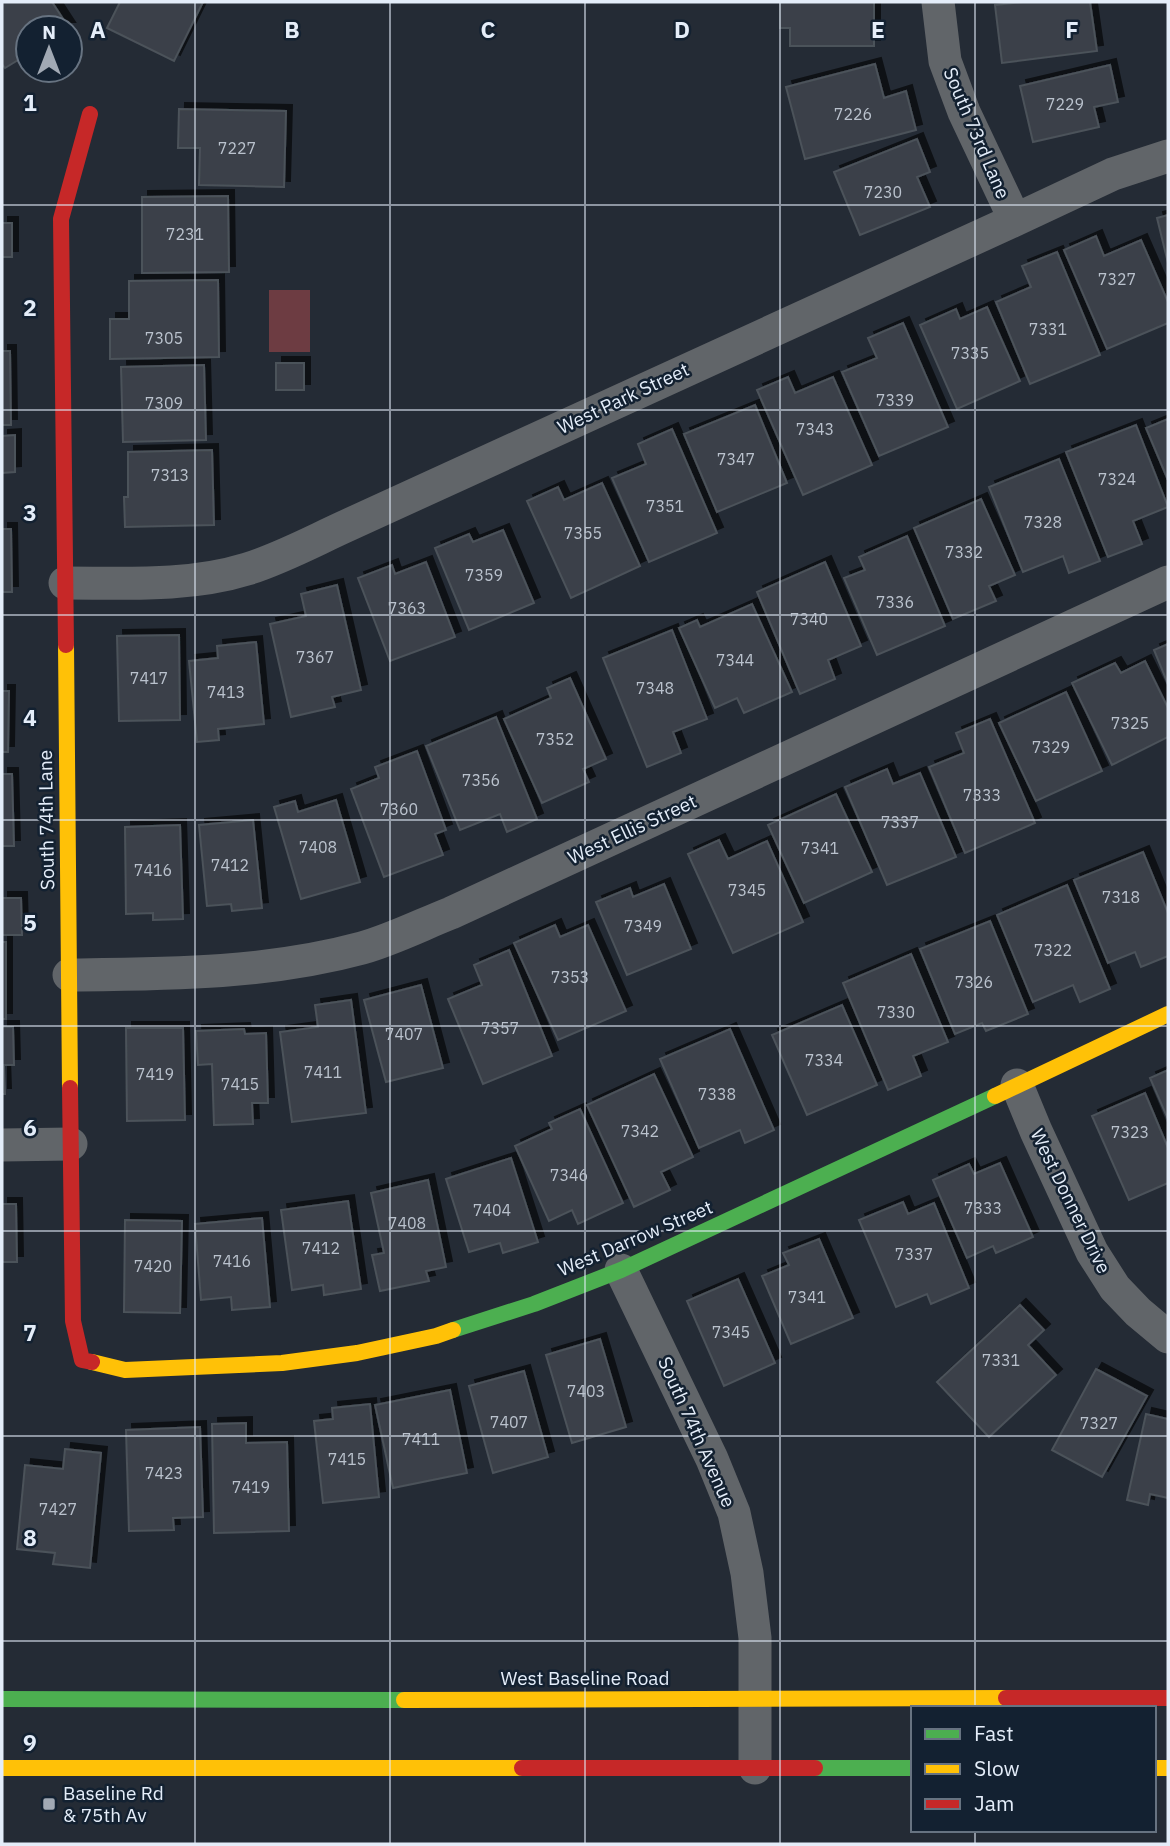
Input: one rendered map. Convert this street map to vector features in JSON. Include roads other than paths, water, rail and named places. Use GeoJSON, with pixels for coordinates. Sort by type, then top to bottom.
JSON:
{"type":"FeatureCollection","features":[{"type":"Feature","properties":{"kind":"street","name":"South 73rd Lane"},"geometry":{"type":"LineString","coordinates":[[938,2],[945,61],[964,112],[1015,220]]}},
{"type":"Feature","properties":{"kind":"street","name":"South 74th Lane"},"geometry":{"type":"LineString","coordinates":[[82,1360],[73,1321],[61,219],[90,114]]}},
{"type":"Feature","properties":{"kind":"street","name":"West Park Street"},"geometry":{"type":"LineString","coordinates":[[65,583],[154,583],[201,579],[245,569],[286,555],[1113,174],[1168,156]]}},
{"type":"Feature","properties":{"kind":"street","name":"West Ellis Street"},"geometry":{"type":"LineString","coordinates":[[69,975],[177,974],[237,970],[363,947],[464,907],[1168,582]]}},
{"type":"Feature","properties":{"kind":"street","name":"West Darrow Street"},"geometry":{"type":"LineString","coordinates":[[82,1360],[125,1370],[282,1363],[357,1353],[436,1336],[534,1304],[621,1270],[1168,1014]]}},
{"type":"Feature","properties":{"kind":"street","name":"West Donner Drive"},"geometry":{"type":"LineString","coordinates":[[1017,1084],[1092,1252],[1115,1288],[1168,1337]]}},
{"type":"Feature","properties":{"kind":"street"},"geometry":{"type":"LineString","coordinates":[[2,1145],[71,1144]]}},
{"type":"Feature","properties":{"kind":"street","name":"South 74th Avenue"},"geometry":{"type":"LineString","coordinates":[[621,1270],[712,1459],[734,1513],[747,1573],[755,1638],[755,1768]]}},
{"type":"Feature","properties":{"kind":"street","name":"West Baseline Road"},"geometry":{"type":"LineString","coordinates":[[2,1699],[1168,1698]]}},
{"type":"Feature","properties":{"kind":"street"},"geometry":{"type":"LineString","coordinates":[[2,1768],[911,1768]]}},
{"type":"Feature","properties":{"kind":"place","name":"Baseline Rd & 75th Av"},"geometry":{"type":"Point","coordinates":[49,1804]}}]}
